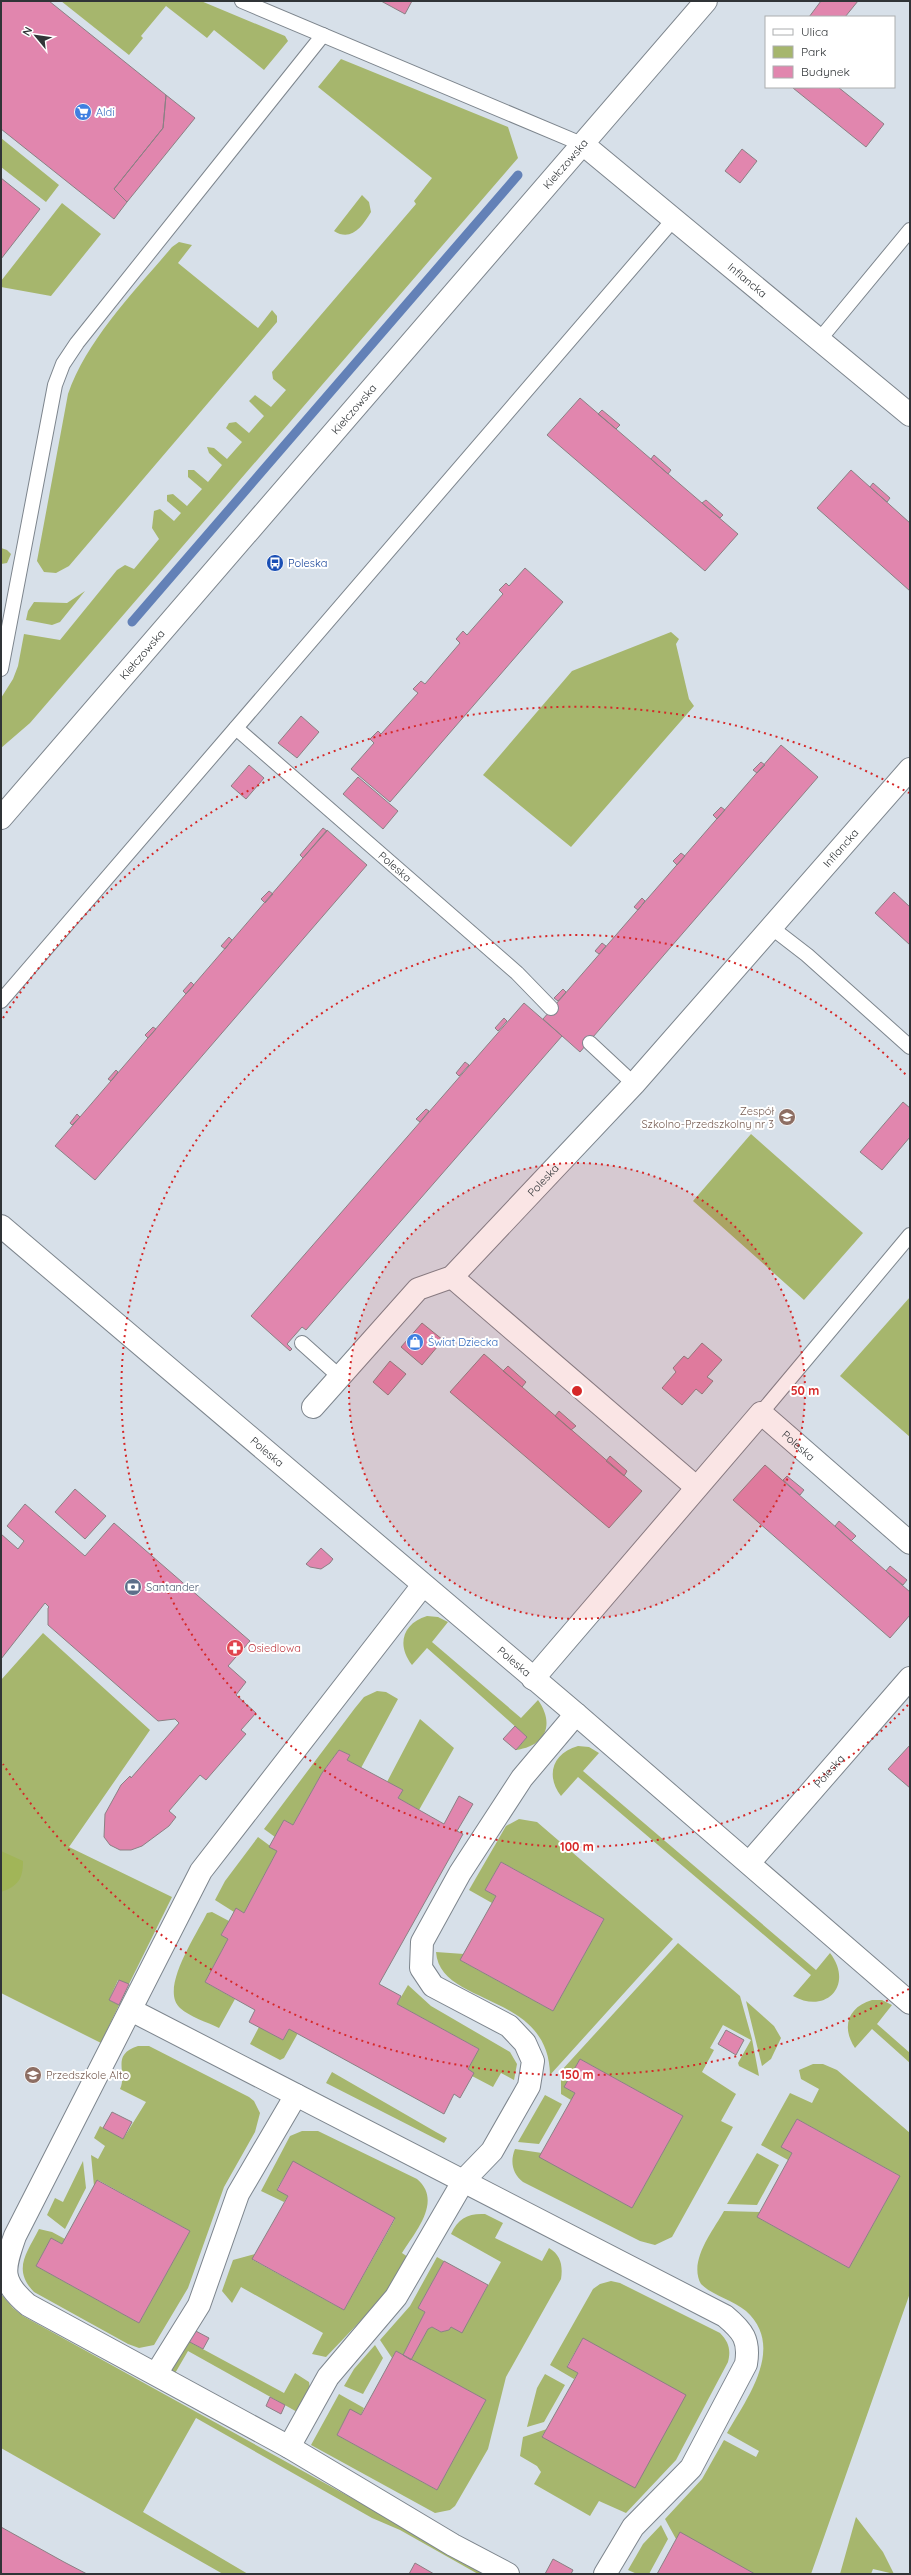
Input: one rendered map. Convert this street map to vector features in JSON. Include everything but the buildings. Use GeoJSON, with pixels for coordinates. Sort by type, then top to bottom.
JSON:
{"type":"FeatureCollection","features":[{"type":"Feature","properties":{"kind":"street","name":"Kiełczowska"},"geometry":{"type":"LineString","coordinates":[[1,818],[584,145],[706,1]]}},
{"type":"Feature","properties":{"kind":"street","name":"Inflancka"},"geometry":{"type":"LineString","coordinates":[[584,145],[910,415]]}},
{"type":"Feature","properties":{"kind":"street","name":"Inflancka"},"geometry":{"type":"LineString","coordinates":[[772,928],[910,768]]}},
{"type":"Feature","properties":{"kind":"street","name":"Poleska"},"geometry":{"type":"LineString","coordinates":[[314,1407],[418,1289],[452,1277],[634,1084],[772,928]]}},
{"type":"Feature","properties":{"kind":"street","name":"Poleska"},"geometry":{"type":"LineString","coordinates":[[1,1226],[576,1714],[910,2003]]}},
{"type":"Feature","properties":{"kind":"street"},"geometry":{"type":"LineString","coordinates":[[452,1277],[696,1487]]}},
{"type":"Feature","properties":{"kind":"street","name":"Poleska"},"geometry":{"type":"LineString","coordinates":[[533,1679],[761,1413],[910,1544]]}},
{"type":"Feature","properties":{"kind":"street"},"geometry":{"type":"LineString","coordinates":[[423,1585],[201,1871],[15,2236],[6,2262],[6,2277],[13,2292],[28,2306],[289,2447],[453,2545],[508,2574]]}},
{"type":"Feature","properties":{"kind":"street","name":"Poleska"},"geometry":{"type":"LineString","coordinates":[[749,1863],[910,1678]]}},
{"type":"Feature","properties":{"kind":"street"},"geometry":{"type":"LineString","coordinates":[[289,2447],[328,2376],[396,2297],[464,2180],[492,2151],[529,2086],[534,2061],[525,2043],[508,2026],[433,1986],[422,1968],[422,1942],[460,1873],[522,1778],[576,1714]]}},
{"type":"Feature","properties":{"kind":"street"},"geometry":{"type":"LineString","coordinates":[[131,2010],[464,2180],[725,2316],[741,2330],[748,2349],[746,2364],[691,2468],[633,2527],[605,2574]]}},
{"type":"Feature","properties":{"kind":"street"},"geometry":{"type":"LineString","coordinates":[[156,2374],[199,2305],[238,2194],[296,2095]]}},
{"type":"Feature","properties":{"kind":"lane"},"geometry":{"type":"LineString","coordinates":[[242,1],[584,145]]}},
{"type":"Feature","properties":{"kind":"lane"},"geometry":{"type":"LineString","coordinates":[[1,670],[55,385],[63,364],[77,343],[323,35]]}},
{"type":"Feature","properties":{"kind":"lane"},"geometry":{"type":"LineString","coordinates":[[1,1001],[673,220]]}},
{"type":"Feature","properties":{"kind":"lane"},"geometry":{"type":"LineString","coordinates":[[820,339],[910,230]]}},
{"type":"Feature","properties":{"kind":"lane","name":"Poleska"},"geometry":{"type":"LineString","coordinates":[[236,728],[517,973],[551,1008]]}},
{"type":"Feature","properties":{"kind":"lane"},"geometry":{"type":"LineString","coordinates":[[772,928],[807,956],[910,1046]]}},
{"type":"Feature","properties":{"kind":"lane"},"geometry":{"type":"LineString","coordinates":[[590,1043],[634,1084]]}},
{"type":"Feature","properties":{"kind":"lane"},"geometry":{"type":"LineString","coordinates":[[761,1413],[910,1236]]}},
{"type":"Feature","properties":{"kind":"lane"},"geometry":{"type":"LineString","coordinates":[[302,1343],[340,1377]]}},
{"type":"Feature","properties":{"kind":"green space"},"geometry":{"type":"Polygon","coordinates":[[[61,1],[201,1],[285,36],[288,41],[264,70],[214,30],[207,38],[166,6],[141,36],[143,38],[129,55],[61,1]]]}},
{"type":"Feature","properties":{"kind":"green space"},"geometry":{"type":"Polygon","coordinates":[[[341,59],[508,127],[518,158],[30,723],[1,748],[1,698],[13,679],[18,666],[24,634],[60,640],[117,570],[125,565],[134,569],[159,539],[152,528],[154,511],[160,509],[174,521],[181,513],[167,501],[167,495],[173,494],[187,506],[202,489],[188,477],[188,470],[194,470],[208,482],[222,465],[209,453],[207,447],[214,448],[227,459],[242,442],[226,428],[229,423],[236,422],[249,433],[264,416],[249,401],[255,395],[271,407],[286,390],[273,379],[272,372],[416,204],[414,201],[432,178],[318,87],[341,59]]]}},
{"type":"Feature","properties":{"kind":"green space"},"geometry":{"type":"Polygon","coordinates":[[[1,138],[59,185],[46,202],[1,167],[1,138]]]}},
{"type":"Feature","properties":{"kind":"green space"},"geometry":{"type":"Polygon","coordinates":[[[362,195],[369,202],[371,212],[364,223],[360,228],[351,234],[340,234],[334,231],[362,195]]]}},
{"type":"Feature","properties":{"kind":"green space"},"geometry":{"type":"Polygon","coordinates":[[[62,203],[101,234],[51,296],[1,287],[1,281],[62,203]]]}},
{"type":"Feature","properties":{"kind":"green space"},"geometry":{"type":"Polygon","coordinates":[[[179,242],[192,245],[178,263],[258,328],[272,310],[277,316],[277,322],[69,566],[56,573],[44,572],[37,561],[68,394],[76,374],[87,354],[113,316],[172,247],[179,242]]]}},
{"type":"Feature","properties":{"kind":"green space"},"geometry":{"type":"Polygon","coordinates":[[[1,548],[7,550],[11,554],[7,563],[1,564],[1,548]]]}},
{"type":"Feature","properties":{"kind":"green space"},"geometry":{"type":"Polygon","coordinates":[[[85,591],[60,622],[52,625],[26,620],[28,611],[34,602],[67,603],[85,591]]]}},
{"type":"Feature","properties":{"kind":"green space"},"geometry":{"type":"Polygon","coordinates":[[[671,632],[679,639],[676,644],[689,699],[694,706],[571,847],[483,775],[572,671],[671,632]]]}},
{"type":"Feature","properties":{"kind":"green space"},"geometry":{"type":"Polygon","coordinates":[[[751,1134],[863,1233],[804,1300],[693,1201],[751,1134]]]}},
{"type":"Feature","properties":{"kind":"green space"},"geometry":{"type":"Polygon","coordinates":[[[910,1297],[910,1437],[840,1376],[910,1297]]]}},
{"type":"Feature","properties":{"kind":"green space"},"geometry":{"type":"Polygon","coordinates":[[[427,1616],[438,1617],[448,1622],[432,1642],[521,1718],[538,1700],[546,1717],[545,1732],[541,1739],[526,1748],[516,1750],[527,1737],[427,1648],[412,1665],[404,1650],[404,1636],[407,1629],[412,1624],[427,1616]]]}},
{"type":"Feature","properties":{"kind":"green space"},"geometry":{"type":"Polygon","coordinates":[[[43,1633],[150,1730],[69,1847],[172,1897],[129,1984],[118,1980],[109,2000],[119,2005],[101,2043],[1,1993],[1,1680],[43,1633]]]}},
{"type":"Feature","properties":{"kind":"green space"},"geometry":{"type":"Polygon","coordinates":[[[377,1691],[386,1692],[398,1699],[361,1768],[347,1760],[350,1755],[339,1750],[322,1773],[293,1825],[284,1820],[275,1837],[264,1829],[364,1697],[377,1691]]]}},
{"type":"Feature","properties":{"kind":"green space"},"geometry":{"type":"Polygon","coordinates":[[[420,1719],[454,1748],[419,1810],[398,1798],[403,1790],[387,1782],[420,1719]]]}},
{"type":"Feature","properties":{"kind":"green space"},"geometry":{"type":"Polygon","coordinates":[[[578,1746],[589,1747],[599,1753],[583,1771],[816,1970],[830,1953],[837,1965],[839,1975],[838,1985],[833,1993],[826,1999],[816,2002],[805,2001],[793,1996],[811,1975],[578,1777],[561,1796],[553,1780],[554,1766],[557,1759],[569,1749],[578,1746]]]}},
{"type":"Feature","properties":{"kind":"green space"},"geometry":{"type":"Polygon","coordinates":[[[519,1819],[537,1822],[673,1939],[550,2075],[545,2048],[532,2028],[515,2014],[455,1983],[442,1970],[436,1952],[464,1954],[460,1960],[553,2011],[604,1919],[501,1862],[485,1890],[496,1896],[492,1903],[469,1890],[506,1826],[519,1819]]]}},
{"type":"Feature","properties":{"kind":"green space"},"geometry":{"type":"Polygon","coordinates":[[[258,1837],[277,1851],[244,1913],[236,1909],[234,1912],[215,1900],[225,1881],[258,1837]]]}},
{"type":"Feature","properties":{"kind":"green space"},"geometry":{"type":"Polygon","coordinates":[[[1,1851],[23,1861],[23,1867],[21,1877],[18,1881],[12,1887],[1,1892],[1,1851]]]}},
{"type":"Feature","properties":{"kind":"green space"},"geometry":{"type":"Polygon","coordinates":[[[212,1912],[229,1921],[221,1935],[228,1939],[205,1982],[235,1999],[219,2028],[194,2017],[180,2008],[175,1999],[174,1988],[182,1961],[189,1947],[207,1913],[212,1912]]]}},
{"type":"Feature","properties":{"kind":"green space"},"geometry":{"type":"Polygon","coordinates":[[[678,1943],[740,1996],[752,2039],[759,2076],[739,2066],[738,2063],[751,2040],[723,2025],[710,2048],[714,2050],[702,2072],[736,2094],[721,2121],[733,2127],[672,2237],[655,2245],[640,2241],[523,2182],[516,2175],[512,2163],[515,2149],[542,2153],[540,2157],[632,2208],[683,2116],[580,2059],[564,2087],[575,2093],[571,2100],[561,2094],[561,2071],[678,1943]]]}},
{"type":"Feature","properties":{"kind":"green space"},"geometry":{"type":"Polygon","coordinates":[[[408,1985],[431,2006],[510,2052],[517,2064],[514,2080],[501,2073],[493,2087],[472,2076],[474,2073],[468,2069],[479,2049],[397,2004],[408,1985]]]}},
{"type":"Feature","properties":{"kind":"green space"},"geometry":{"type":"Polygon","coordinates":[[[872,2000],[882,2000],[892,2005],[877,2024],[910,2053],[910,2063],[872,2029],[855,2048],[848,2033],[849,2019],[857,2008],[872,2000]]]}},
{"type":"Feature","properties":{"kind":"green space"},"geometry":{"type":"Polygon","coordinates":[[[746,2001],[774,2026],[781,2038],[771,2059],[762,2066],[746,2001]]]}},
{"type":"Feature","properties":{"kind":"green space"},"geometry":{"type":"Polygon","coordinates":[[[259,2027],[283,2040],[289,2029],[298,2033],[284,2058],[280,2060],[250,2044],[259,2027]]]}},
{"type":"Feature","properties":{"kind":"green space"},"geometry":{"type":"Polygon","coordinates":[[[138,2046],[149,2046],[249,2097],[254,2101],[260,2113],[255,2132],[224,2187],[188,2288],[154,2345],[139,2348],[128,2344],[34,2292],[27,2284],[23,2268],[26,2253],[39,2229],[52,2232],[65,2239],[62,2244],[51,2238],[36,2266],[139,2323],[190,2231],[98,2180],[94,2186],[91,2155],[98,2159],[105,2146],[94,2138],[100,2126],[123,2139],[146,2102],[120,2089],[122,2083],[122,2059],[124,2054],[138,2046]]]}},
{"type":"Feature","properties":{"kind":"green space"},"geometry":{"type":"Polygon","coordinates":[[[813,2064],[823,2064],[837,2070],[910,2133],[910,2293],[811,2574],[755,2574],[676,2539],[665,2519],[702,2479],[724,2440],[756,2457],[759,2451],[727,2433],[752,2389],[759,2372],[763,2356],[763,2340],[757,2325],[746,2311],[711,2292],[701,2284],[698,2275],[700,2256],[708,2237],[724,2211],[760,2212],[757,2217],[849,2268],[900,2176],[797,2119],[782,2147],[792,2153],[788,2160],[761,2145],[790,2093],[812,2103],[819,2089],[801,2079],[799,2070],[813,2064]]]}},
{"type":"Feature","properties":{"kind":"green space"},"geometry":{"type":"Polygon","coordinates":[[[332,2072],[447,2138],[444,2143],[326,2083],[332,2072]]]}},
{"type":"Feature","properties":{"kind":"green space"},"geometry":{"type":"Polygon","coordinates":[[[545,2095],[562,2104],[539,2144],[518,2142],[545,2095]]]}},
{"type":"Feature","properties":{"kind":"green space"},"geometry":{"type":"Polygon","coordinates":[[[302,2131],[318,2131],[417,2179],[424,2188],[427,2197],[427,2207],[424,2216],[402,2253],[408,2257],[388,2292],[326,2357],[312,2354],[323,2333],[241,2287],[232,2303],[222,2291],[233,2260],[255,2254],[253,2260],[344,2310],[395,2219],[293,2162],[277,2189],[288,2196],[284,2202],[261,2191],[290,2136],[302,2131]]]}},
{"type":"Feature","properties":{"kind":"green space"},"geometry":{"type":"Polygon","coordinates":[[[757,2153],[779,2165],[757,2205],[727,2204],[757,2153]]]}},
{"type":"Feature","properties":{"kind":"green space"},"geometry":{"type":"Polygon","coordinates":[[[83,2161],[86,2188],[65,2229],[47,2215],[55,2198],[63,2202],[83,2161]]]}},
{"type":"Feature","properties":{"kind":"green space"},"geometry":{"type":"Polygon","coordinates":[[[474,2214],[485,2214],[503,2223],[495,2238],[542,2261],[549,2248],[553,2251],[559,2257],[562,2270],[561,2279],[506,2377],[488,2449],[455,2506],[450,2510],[435,2513],[311,2445],[339,2394],[364,2408],[361,2415],[350,2410],[337,2435],[437,2490],[486,2400],[411,2360],[428,2329],[432,2327],[441,2332],[449,2330],[451,2327],[462,2332],[501,2262],[451,2234],[461,2220],[474,2214]]]}},
{"type":"Feature","properties":{"kind":"green space"},"geometry":{"type":"Polygon","coordinates":[[[437,2257],[444,2261],[418,2308],[425,2312],[403,2355],[396,2351],[392,2358],[380,2340],[410,2306],[437,2257]]]}},
{"type":"Feature","properties":{"kind":"green space"},"geometry":{"type":"Polygon","coordinates":[[[611,2281],[620,2283],[720,2333],[727,2343],[729,2354],[728,2362],[676,2460],[626,2513],[599,2501],[590,2516],[534,2484],[541,2472],[537,2466],[520,2456],[523,2437],[547,2429],[542,2436],[635,2487],[583,2338],[567,2366],[578,2373],[574,2379],[550,2365],[593,2289],[600,2284],[611,2281]]]}},
{"type":"Feature","properties":{"kind":"green space"},"geometry":{"type":"Polygon","coordinates":[[[1,2294],[13,2308],[23,2316],[489,2574],[478,2574],[400,2530],[372,2518],[196,2418],[143,2512],[248,2574],[223,2574],[1,2448],[1,2294]]]}},
{"type":"Feature","properties":{"kind":"green space"},"geometry":{"type":"Polygon","coordinates":[[[186,2340],[284,2393],[295,2373],[309,2382],[310,2388],[299,2413],[188,2351],[174,2375],[169,2372],[186,2340]]]}},
{"type":"Feature","properties":{"kind":"green space"},"geometry":{"type":"Polygon","coordinates":[[[375,2345],[383,2358],[363,2394],[344,2386],[354,2369],[375,2345]]]}},
{"type":"Feature","properties":{"kind":"green space"},"geometry":{"type":"Polygon","coordinates":[[[545,2374],[565,2385],[544,2422],[527,2427],[537,2388],[545,2374]]]}},
{"type":"Feature","properties":{"kind":"green space"},"geometry":{"type":"Polygon","coordinates":[[[856,2517],[883,2552],[894,2574],[873,2569],[871,2574],[840,2574],[856,2517]]]}},
{"type":"Feature","properties":{"kind":"green space"},"geometry":{"type":"Polygon","coordinates":[[[661,2525],[668,2539],[649,2574],[637,2574],[628,2570],[643,2544],[661,2525]]]}},
{"type":"Feature","properties":{"kind":"waterway"},"geometry":{"type":"LineString","coordinates":[[132,622],[518,175]]}},
{"type":"Feature","properties":{"kind":"place","name":"Aldi"},"geometry":{"type":"Point","coordinates":[83,112]}},
{"type":"Feature","properties":{"kind":"place","name":"Poleska"},"geometry":{"type":"Point","coordinates":[275,563]}},
{"type":"Feature","properties":{"kind":"place","name":"Zespół Szkolno-Przedszkolny nr 3"},"geometry":{"type":"Point","coordinates":[787,1117]}},
{"type":"Feature","properties":{"kind":"place","name":"Świat Dziecka"},"geometry":{"type":"Point","coordinates":[415,1342]}},
{"type":"Feature","properties":{"kind":"place","name":"Santander"},"geometry":{"type":"Point","coordinates":[133,1587]}},
{"type":"Feature","properties":{"kind":"place","name":"Osiedlowa"},"geometry":{"type":"Point","coordinates":[235,1648]}},
{"type":"Feature","properties":{"kind":"place","name":"Przedszkole Alto"},"geometry":{"type":"Point","coordinates":[33,2075]}}]}
